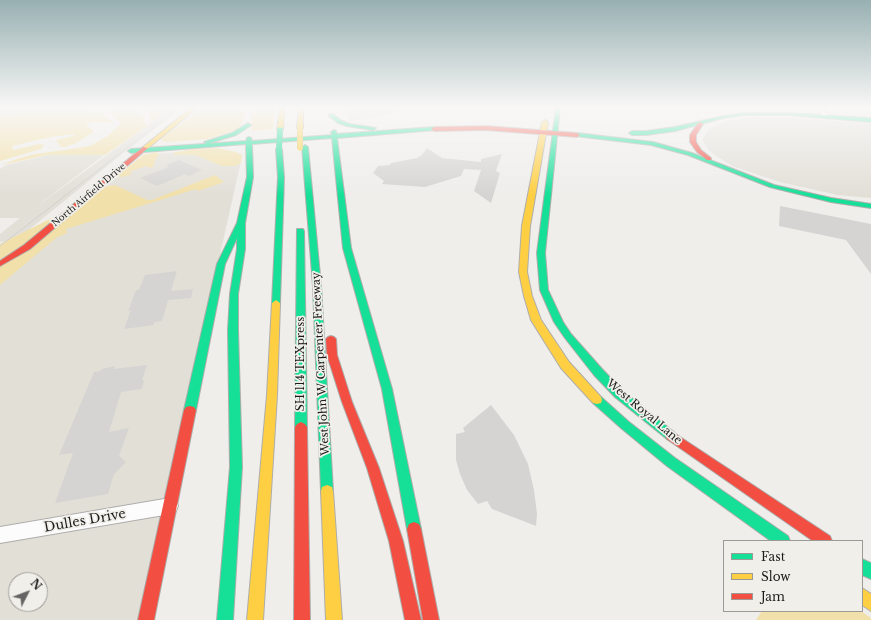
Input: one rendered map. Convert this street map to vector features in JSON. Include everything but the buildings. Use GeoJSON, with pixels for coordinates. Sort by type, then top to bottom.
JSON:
{"type":"FeatureCollection","features":[{"type":"Feature","properties":{"kind":"main road","name":"North Airfield Drive"},"geometry":{"type":"LineString","coordinates":[[0,264],[32,243],[154,137]]}},
{"type":"Feature","properties":{"kind":"main road"},"geometry":{"type":"LineString","coordinates":[[209,144],[227,137]]}},
{"type":"Feature","properties":{"kind":"main road"},"geometry":{"type":"LineString","coordinates":[[225,620],[236,467],[233,330],[234,294],[241,249],[241,223],[250,177],[249,137]]}},
{"type":"Feature","properties":{"kind":"main road"},"geometry":{"type":"LineString","coordinates":[[255,620],[272,395],[281,177],[280,137]]}},
{"type":"Feature","properties":{"kind":"main road"},"geometry":{"type":"LineString","coordinates":[[140,149],[299,137]]}},
{"type":"Feature","properties":{"kind":"main road","name":"West John W Carpenter Freeway"},"geometry":{"type":"LineString","coordinates":[[302,137],[317,286],[334,620]]}},
{"type":"Feature","properties":{"kind":"main road"},"geometry":{"type":"LineString","coordinates":[[334,137],[347,248],[387,390],[431,620]]}},
{"type":"Feature","properties":{"kind":"main road"},"geometry":{"type":"LineString","coordinates":[[336,149],[358,137]]}},
{"type":"Feature","properties":{"kind":"main road","name":"West Royal Lane"},"geometry":{"type":"LineString","coordinates":[[543,137],[528,215],[522,257],[523,272],[528,296],[536,320],[565,365],[604,407],[671,462],[782,540]]}},
{"type":"Feature","properties":{"kind":"main road","name":"West Royal Lane"},"geometry":{"type":"LineString","coordinates":[[555,137],[544,217],[541,253],[544,290],[553,311],[568,336],[598,372],[619,394],[663,431],[800,528],[823,540]]}},
{"type":"Feature","properties":{"kind":"main road"},"geometry":{"type":"LineString","coordinates":[[609,137],[651,143],[690,154],[750,179],[803,194],[871,206]]}},
{"type":"Feature","properties":{"kind":"main road"},"geometry":{"type":"LineString","coordinates":[[693,137],[693,142],[699,151],[716,165]]}},
{"type":"Feature","properties":{"kind":"main road","name":"North Airfield Drive"},"geometry":{"type":"LineString","coordinates":[[0,255],[31,234],[89,183],[158,138]]}},
{"type":"Feature","properties":{"kind":"main road"},"geometry":{"type":"LineString","coordinates":[[158,138],[160,142],[164,143],[209,144],[242,151],[249,155]]}},
{"type":"Feature","properties":{"kind":"main road"},"geometry":{"type":"LineString","coordinates":[[140,149],[175,144]]}},
{"type":"Feature","properties":{"kind":"main road"},"geometry":{"type":"LineString","coordinates":[[300,195],[302,147]]}},
{"type":"Feature","properties":{"kind":"main road"},"geometry":{"type":"LineString","coordinates":[[528,215],[544,217]]}},
{"type":"Feature","properties":{"kind":"main road","name":"SH 114 TEXpress"},"geometry":{"type":"LineString","coordinates":[[300,219],[302,620]]}},
{"type":"Feature","properties":{"kind":"main road"},"geometry":{"type":"LineString","coordinates":[[146,620],[221,264],[241,223]]}},
{"type":"Feature","properties":{"kind":"main road"},"geometry":{"type":"LineString","coordinates":[[317,286],[328,298]]}},
{"type":"Feature","properties":{"kind":"main road"},"geometry":{"type":"LineString","coordinates":[[330,326],[332,355],[346,402],[373,468],[396,541],[413,620]]}},
{"type":"Feature","properties":{"kind":"main road"},"geometry":{"type":"LineString","coordinates":[[548,340],[568,336]]}},
{"type":"Feature","properties":{"kind":"main road"},"geometry":{"type":"LineString","coordinates":[[863,597],[871,603]]}},
{"type":"Feature","properties":{"kind":"street","name":"Dulles Drive"},"geometry":{"type":"LineString","coordinates":[[0,535],[170,506]]}},
{"type":"Feature","properties":{"kind":"shaded area"},"geometry":{"type":"Polygon","coordinates":[[[0,137],[51,137],[12,146],[13,150],[39,144],[44,145],[41,149],[0,161],[0,137]]]}},
{"type":"Feature","properties":{"kind":"shaded area"},"geometry":{"type":"Polygon","coordinates":[[[69,137],[86,137],[74,144],[64,147],[61,147],[56,140],[69,137]]]}},
{"type":"Feature","properties":{"kind":"shaded area"},"geometry":{"type":"Polygon","coordinates":[[[106,137],[131,137],[105,155],[47,155],[1,165],[35,154],[92,145],[106,137]]]}},
{"type":"Feature","properties":{"kind":"shaded area"},"geometry":{"type":"Polygon","coordinates":[[[132,137],[144,137],[15,241],[0,242],[0,234],[20,218],[0,218],[0,169],[6,165],[52,154],[104,155],[29,212],[132,137]]]}},
{"type":"Feature","properties":{"kind":"shaded area"},"geometry":{"type":"Polygon","coordinates":[[[163,137],[214,137],[207,139],[170,142],[162,141],[161,139],[163,137]]]}},
{"type":"Feature","properties":{"kind":"shaded area"},"geometry":{"type":"Polygon","coordinates":[[[704,137],[871,137],[871,198],[838,195],[780,182],[732,166],[709,151],[702,140],[704,137]]]}},
{"type":"Feature","properties":{"kind":"shaded area"},"geometry":{"type":"Polygon","coordinates":[[[217,148],[236,152],[242,155],[241,163],[235,166],[222,166],[196,155],[174,155],[173,153],[192,149],[217,148]]]}},
{"type":"Feature","properties":{"kind":"shaded area"},"geometry":{"type":"Polygon","coordinates":[[[212,149],[241,161],[138,620],[0,620],[0,275],[144,155],[212,149]]]}},
{"type":"Feature","properties":{"kind":"shaded area"},"geometry":{"type":"Polygon","coordinates":[[[157,152],[159,154],[154,166],[150,168],[146,166],[129,172],[132,174],[122,177],[117,176],[143,155],[157,152]]]}},
{"type":"Feature","properties":{"kind":"shaded area"},"geometry":{"type":"Polygon","coordinates":[[[215,175],[224,182],[198,191],[196,189],[66,229],[67,233],[56,238],[0,285],[0,244],[72,208],[103,187],[115,185],[147,200],[152,200],[215,175]]]}},
{"type":"Feature","properties":{"kind":"shaded area"},"geometry":{"type":"Polygon","coordinates":[[[761,612],[862,612],[871,618],[871,620],[756,620],[761,612]]]}},
{"type":"Feature","properties":{"kind":"tram line"},"geometry":{"type":"LineString","coordinates":[[0,246],[141,137]]}},
{"type":"Feature","properties":{"kind":"traffic: fast"},"geometry":{"type":"LineString","coordinates":[[207,142],[224,137]]}},
{"type":"Feature","properties":{"kind":"traffic: fast"},"geometry":{"type":"LineString","coordinates":[[279,149],[280,137]]}},
{"type":"Feature","properties":{"kind":"traffic: fast"},"geometry":{"type":"LineString","coordinates":[[131,151],[325,137]]}},
{"type":"Feature","properties":{"kind":"traffic: fast"},"geometry":{"type":"LineString","coordinates":[[335,137],[347,248],[387,389],[414,529]]}},
{"type":"Feature","properties":{"kind":"traffic: fast"},"geometry":{"type":"LineString","coordinates":[[555,137],[541,253],[544,290],[559,322],[568,336],[598,372],[619,394],[671,436]]}},
{"type":"Feature","properties":{"kind":"traffic: fast"},"geometry":{"type":"LineString","coordinates":[[595,137],[651,143],[690,154],[772,186],[831,200],[871,206]]}},
{"type":"Feature","properties":{"kind":"traffic: fast"},"geometry":{"type":"LineString","coordinates":[[190,410],[221,264],[241,223],[250,177],[249,139]]}},
{"type":"Feature","properties":{"kind":"traffic: fast"},"geometry":{"type":"LineString","coordinates":[[305,147],[317,286],[327,491]]}},
{"type":"Feature","properties":{"kind":"traffic: fast"},"geometry":{"type":"LineString","coordinates":[[276,303],[281,177],[279,149]]}},
{"type":"Feature","properties":{"kind":"traffic: fast"},"geometry":{"type":"LineString","coordinates":[[225,620],[236,467],[233,330],[234,294],[241,249],[241,223]]}},
{"type":"Feature","properties":{"kind":"traffic: fast"},"geometry":{"type":"LineString","coordinates":[[300,231],[301,427]]}},
{"type":"Feature","properties":{"kind":"traffic: fast"},"geometry":{"type":"LineString","coordinates":[[597,400],[671,462],[782,540]]}},
{"type":"Feature","properties":{"kind":"traffic: fast"},"geometry":{"type":"LineString","coordinates":[[863,567],[871,572]]}},
{"type":"Feature","properties":{"kind":"traffic: slow"},"geometry":{"type":"LineString","coordinates":[[145,148],[159,137]]}},
{"type":"Feature","properties":{"kind":"traffic: slow"},"geometry":{"type":"LineString","coordinates":[[300,137],[300,148]]}},
{"type":"Feature","properties":{"kind":"traffic: slow"},"geometry":{"type":"LineString","coordinates":[[542,137],[526,226],[523,272],[528,296],[536,320],[565,365],[597,400]]}},
{"type":"Feature","properties":{"kind":"traffic: slow"},"geometry":{"type":"LineString","coordinates":[[255,620],[272,395],[276,303]]}},
{"type":"Feature","properties":{"kind":"traffic: slow"},"geometry":{"type":"LineString","coordinates":[[327,491],[334,620]]}},
{"type":"Feature","properties":{"kind":"traffic: slow"},"geometry":{"type":"LineString","coordinates":[[863,597],[871,603]]}},
{"type":"Feature","properties":{"kind":"traffic: jam"},"geometry":{"type":"LineString","coordinates":[[693,137],[693,142],[699,151],[709,159]]}},
{"type":"Feature","properties":{"kind":"traffic: jam"},"geometry":{"type":"LineString","coordinates":[[0,264],[27,247],[145,148]]}},
{"type":"Feature","properties":{"kind":"traffic: jam"},"geometry":{"type":"LineString","coordinates":[[331,339],[332,355],[347,402],[373,468],[396,541],[413,620]]}},
{"type":"Feature","properties":{"kind":"traffic: jam"},"geometry":{"type":"LineString","coordinates":[[146,620],[190,410]]}},
{"type":"Feature","properties":{"kind":"traffic: jam"},"geometry":{"type":"LineString","coordinates":[[301,427],[302,620]]}},
{"type":"Feature","properties":{"kind":"traffic: jam"},"geometry":{"type":"LineString","coordinates":[[671,436],[824,540]]}},
{"type":"Feature","properties":{"kind":"traffic: jam"},"geometry":{"type":"LineString","coordinates":[[414,529],[431,620]]}}]}
